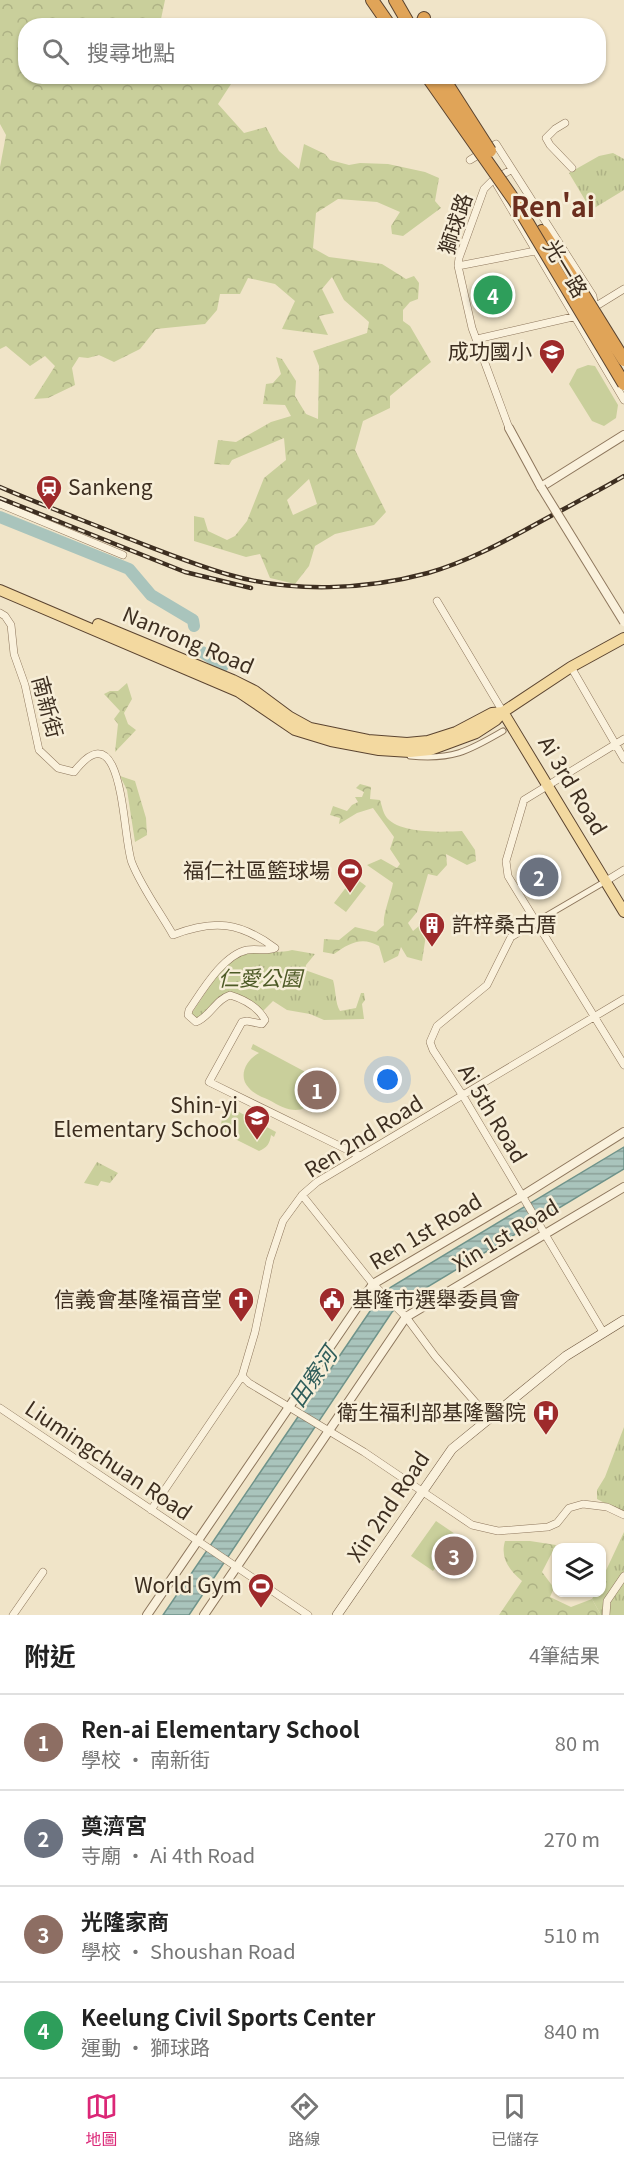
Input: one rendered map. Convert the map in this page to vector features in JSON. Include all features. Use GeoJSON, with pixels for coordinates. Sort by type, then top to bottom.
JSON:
{"type":"FeatureCollection","features":[{"type":"Feature","properties":{"kind":"highway"},"geometry":{"type":"LineString","coordinates":[[372,0],[384,18]]}},
{"type":"Feature","properties":{"kind":"highway"},"geometry":{"type":"LineString","coordinates":[[395,0],[405,18]]}},
{"type":"Feature","properties":{"kind":"highway"},"geometry":{"type":"LineString","coordinates":[[433,84],[514,200],[624,384]]}},
{"type":"Feature","properties":{"kind":"highway"},"geometry":{"type":"LineString","coordinates":[[447,84],[624,360]]}},
{"type":"Feature","properties":{"kind":"highway"},"geometry":{"type":"LineString","coordinates":[[542,231],[624,372]]}},
{"type":"Feature","properties":{"kind":"highway"},"geometry":{"type":"LineString","coordinates":[[557,271],[574,307],[624,393]]}},
{"type":"Feature","properties":{"kind":"main road","name":"Nanrong Road"},"geometry":{"type":"LineString","coordinates":[[0,583],[233,680],[255,691],[290,717],[310,728],[368,740],[415,742],[441,738],[492,713],[503,712]]}},
{"type":"Feature","properties":{"kind":"main road","name":"Nanrong Road"},"geometry":{"type":"LineString","coordinates":[[0,590],[239,692],[295,730],[332,741],[379,750],[410,752],[440,747],[476,732],[496,720],[503,712]]}},
{"type":"Feature","properties":{"kind":"main road"},"geometry":{"type":"LineString","coordinates":[[503,712],[571,667],[624,638]]}},
{"type":"Feature","properties":{"kind":"main road","name":"Ai 3rd Road"},"geometry":{"type":"LineString","coordinates":[[503,712],[624,912]]}},
{"type":"Feature","properties":{"kind":"main road","name":"Xin 2nd Road"},"geometry":{"type":"LineString","coordinates":[[337,1615],[445,1456],[566,1356],[624,1320]]}},
{"type":"Feature","properties":{"kind":"street"},"geometry":{"type":"LineString","coordinates":[[565,123],[546,138],[572,168]]}},
{"type":"Feature","properties":{"kind":"street","name":"光一路"},"geometry":{"type":"LineString","coordinates":[[624,353],[595,307],[593,297],[496,144],[480,154],[624,400]]}},
{"type":"Feature","properties":{"kind":"street"},"geometry":{"type":"LineString","coordinates":[[470,160],[480,154]]}},
{"type":"Feature","properties":{"kind":"street"},"geometry":{"type":"LineString","coordinates":[[494,179],[511,170]]}},
{"type":"Feature","properties":{"kind":"street","name":"獅球路"},"geometry":{"type":"LineString","coordinates":[[494,179],[484,189],[458,266],[472,328],[509,428]]}},
{"type":"Feature","properties":{"kind":"street"},"geometry":{"type":"LineString","coordinates":[[458,266],[536,251]]}},
{"type":"Feature","properties":{"kind":"street"},"geometry":{"type":"LineString","coordinates":[[477,339],[574,317],[624,289]]}},
{"type":"Feature","properties":{"kind":"street"},"geometry":{"type":"LineString","coordinates":[[509,428],[541,487],[624,622]]}},
{"type":"Feature","properties":{"kind":"street"},"geometry":{"type":"LineString","coordinates":[[541,487],[624,435]]}},
{"type":"Feature","properties":{"kind":"street"},"geometry":{"type":"LineString","coordinates":[[0,504],[123,555]]}},
{"type":"Feature","properties":{"kind":"street"},"geometry":{"type":"LineString","coordinates":[[437,601],[503,712]]}},
{"type":"Feature","properties":{"kind":"street","name":"南新街"},"geometry":{"type":"LineString","coordinates":[[0,613],[11,624],[14,654],[25,685],[39,750],[58,768],[74,772],[91,754],[104,755],[113,764],[131,862],[173,935],[207,924],[228,926],[247,930],[275,948],[264,951],[245,950],[231,958],[216,971],[189,1010],[188,1015],[196,1022],[202,1020],[223,997],[230,995],[261,1013],[265,1020],[261,1024],[242,1022],[209,1082],[360,1156]]}},
{"type":"Feature","properties":{"kind":"street"},"geometry":{"type":"LineString","coordinates":[[571,667],[624,759]]}},
{"type":"Feature","properties":{"kind":"street","name":"Nanrong Road"},"geometry":{"type":"LineString","coordinates":[[379,750],[411,756],[451,757],[475,748],[503,731]]}},
{"type":"Feature","properties":{"kind":"street"},"geometry":{"type":"LineString","coordinates":[[624,740],[524,800],[506,861],[508,876],[624,1065]]}},
{"type":"Feature","properties":{"kind":"street"},"geometry":{"type":"LineString","coordinates":[[536,922],[624,870]]}},
{"type":"Feature","properties":{"kind":"street","name":"Ai 5th Road"},"geometry":{"type":"LineString","coordinates":[[536,922],[511,937],[487,985],[437,1026],[430,1042],[603,1332]]}},
{"type":"Feature","properties":{"kind":"street","name":"Ren 2nd Road"},"geometry":{"type":"LineString","coordinates":[[151,1510],[242,1376],[255,1332],[270,1260],[283,1221],[302,1195],[317,1182],[624,999]]}},
{"type":"Feature","properties":{"kind":"street","name":"Ren 1st Road"},"geometry":{"type":"LineString","coordinates":[[147,1615],[288,1405],[373,1284],[522,1196],[624,1132]]}},
{"type":"Feature","properties":{"kind":"street","name":"Xin 1st Road"},"geometry":{"type":"LineString","coordinates":[[204,1615],[406,1317],[624,1187]]}},
{"type":"Feature","properties":{"kind":"street"},"geometry":{"type":"LineString","coordinates":[[302,1195],[373,1284],[406,1317],[435,1356],[489,1418]]}},
{"type":"Feature","properties":{"kind":"street"},"geometry":{"type":"LineString","coordinates":[[242,1376],[249,1383],[328,1429],[471,1525],[498,1531],[548,1527],[557,1523],[569,1508],[583,1504],[607,1507],[624,1515]]}},
{"type":"Feature","properties":{"kind":"street","name":"Liumingchuan Road"},"geometry":{"type":"LineString","coordinates":[[0,1408],[308,1615]]}},
{"type":"Feature","properties":{"kind":"street"},"geometry":{"type":"LineString","coordinates":[[15,1614],[43,1572]]}},
{"type":"Feature","properties":{"kind":"street"},"geometry":{"type":"LineString","coordinates":[[606,1615],[605,1609],[608,1601],[624,1576]]}},
{"type":"Feature","properties":{"kind":"green space"},"geometry":{"type":"Polygon","coordinates":[[[0,0],[165,0],[161,18],[18,18],[18,84],[231,84],[218,104],[244,133],[266,127],[279,151],[299,169],[304,144],[325,154],[330,160],[349,165],[388,164],[425,172],[439,178],[435,201],[441,208],[403,236],[392,234],[391,226],[400,212],[377,202],[338,199],[316,213],[313,248],[329,257],[382,264],[406,279],[414,276],[419,283],[418,299],[410,302],[403,310],[403,321],[410,326],[431,362],[390,396],[390,408],[363,421],[355,450],[386,512],[374,525],[335,534],[315,546],[309,566],[295,584],[270,578],[260,554],[246,557],[194,541],[194,516],[204,518],[208,531],[227,540],[235,536],[247,521],[264,478],[286,460],[284,438],[232,460],[229,465],[214,464],[218,440],[236,442],[271,422],[291,416],[285,405],[263,404],[266,384],[273,383],[281,374],[276,357],[282,359],[296,381],[295,396],[306,414],[318,419],[319,366],[313,351],[367,333],[369,322],[344,300],[332,277],[322,289],[334,313],[319,316],[328,335],[282,329],[295,301],[275,284],[248,278],[240,294],[220,294],[217,310],[205,324],[156,329],[140,349],[114,362],[99,355],[88,358],[79,357],[72,368],[75,385],[48,398],[34,399],[55,366],[45,356],[30,366],[6,346],[0,349],[0,167],[6,135],[0,124],[0,0]],[[309,479],[287,500],[293,515],[317,504],[309,479]]]}},
{"type":"Feature","properties":{"kind":"green space"},"geometry":{"type":"Polygon","coordinates":[[[613,153],[624,159],[624,190],[591,210],[569,173],[599,156],[613,153]]]}},
{"type":"Feature","properties":{"kind":"green space"},"geometry":{"type":"Polygon","coordinates":[[[588,365],[595,366],[618,405],[616,418],[604,426],[592,421],[569,384],[577,369],[588,365]]]}},
{"type":"Feature","properties":{"kind":"green space"},"geometry":{"type":"Polygon","coordinates":[[[127,683],[132,699],[124,713],[128,724],[136,730],[115,752],[118,724],[114,719],[120,711],[104,694],[118,691],[127,683]]]}},
{"type":"Feature","properties":{"kind":"green space"},"geometry":{"type":"Polygon","coordinates":[[[120,776],[135,781],[146,818],[147,835],[135,842],[127,790],[120,776]]]}},
{"type":"Feature","properties":{"kind":"green space"},"geometry":{"type":"Polygon","coordinates":[[[360,784],[371,787],[370,799],[380,800],[387,818],[393,823],[423,831],[462,831],[475,850],[476,861],[467,865],[446,854],[447,865],[437,876],[428,874],[417,912],[408,923],[413,931],[419,926],[426,935],[422,961],[407,957],[401,947],[398,956],[384,963],[379,946],[367,941],[350,944],[334,954],[323,952],[324,939],[339,940],[355,927],[376,932],[384,925],[385,911],[393,883],[367,865],[381,859],[397,868],[400,864],[390,849],[394,837],[373,808],[357,813],[339,824],[340,818],[330,815],[333,806],[347,811],[358,802],[355,797],[362,797],[364,792],[356,788],[360,784]]]}},
{"type":"Feature","properties":{"kind":"green space","name":"福仁社區籃球場"},"geometry":{"type":"Polygon","coordinates":[[[354,877],[366,886],[346,912],[334,903],[354,877]]]}},
{"type":"Feature","properties":{"kind":"green space","name":"仁愛公園"},"geometry":{"type":"Polygon","coordinates":[[[292,950],[315,954],[306,965],[305,970],[333,980],[340,1011],[356,1008],[361,993],[364,993],[365,1000],[362,1004],[364,1019],[324,1020],[310,1014],[287,1010],[273,1001],[263,1011],[230,992],[196,1019],[191,1017],[210,986],[232,961],[250,953],[292,950]]]}},
{"type":"Feature","properties":{"kind":"green space"},"geometry":{"type":"Polygon","coordinates":[[[253,1044],[313,1076],[317,1090],[309,1104],[299,1110],[287,1109],[249,1088],[244,1078],[245,1068],[259,1053],[251,1049],[253,1044]]]}},
{"type":"Feature","properties":{"kind":"green space"},"geometry":{"type":"Polygon","coordinates":[[[228,1106],[276,1132],[274,1137],[271,1135],[266,1147],[259,1151],[223,1133],[220,1129],[223,1114],[228,1106]]]}},
{"type":"Feature","properties":{"kind":"green space"},"geometry":{"type":"Polygon","coordinates":[[[97,1162],[118,1173],[110,1183],[101,1181],[98,1186],[84,1183],[97,1162]]]}},
{"type":"Feature","properties":{"kind":"green space"},"geometry":{"type":"Polygon","coordinates":[[[624,1427],[624,1513],[597,1499],[597,1490],[605,1477],[624,1427]]]}},
{"type":"Feature","properties":{"kind":"green space"},"geometry":{"type":"Polygon","coordinates":[[[436,1521],[458,1536],[433,1571],[411,1556],[436,1521]]]}},
{"type":"Feature","properties":{"kind":"green space"},"geometry":{"type":"Polygon","coordinates":[[[624,1532],[624,1615],[601,1615],[592,1599],[593,1597],[606,1597],[606,1570],[624,1532]]]}},
{"type":"Feature","properties":{"kind":"green space"},"geometry":{"type":"Polygon","coordinates":[[[505,1541],[552,1544],[552,1553],[542,1572],[552,1585],[550,1597],[571,1607],[592,1599],[601,1615],[499,1615],[522,1581],[507,1563],[505,1541]]]}},
{"type":"Feature","properties":{"kind":"water","name":"田寮河"},"geometry":{"type":"Polygon","coordinates":[[[624,1147],[624,1169],[404,1301],[392,1312],[189,1615],[163,1615],[379,1298],[391,1287],[624,1147]]]}},
{"type":"Feature","properties":{"kind":"waterway"},"geometry":{"type":"LineString","coordinates":[[0,517],[129,569],[151,595],[193,620],[194,626]]}},
{"type":"Feature","properties":{"kind":"waterway"},"geometry":{"type":"LineString","coordinates":[[202,652],[223,666]]}},
{"type":"Feature","properties":{"kind":"railway"},"geometry":{"type":"LineString","coordinates":[[0,487],[178,558],[230,575],[279,585],[329,587],[404,579],[456,563],[484,552],[624,476]]}},
{"type":"Feature","properties":{"kind":"railway"},"geometry":{"type":"LineString","coordinates":[[0,498],[185,572],[251,588]]}},
{"type":"Feature","properties":{"kind":"place","name":"Keelung Civil Sports Center"},"geometry":{"type":"Point","coordinates":[493,295]}},
{"type":"Feature","properties":{"kind":"place","name":"成功國小"},"geometry":{"type":"Point","coordinates":[552,375]}},
{"type":"Feature","properties":{"kind":"place","name":"Sankeng"},"geometry":{"type":"Point","coordinates":[49,511]}},
{"type":"Feature","properties":{"kind":"place","name":"奠濟宮"},"geometry":{"type":"Point","coordinates":[539,877]}},
{"type":"Feature","properties":{"kind":"place","name":"福仁社區籃球場"},"geometry":{"type":"Point","coordinates":[350,894]}},
{"type":"Feature","properties":{"kind":"place","name":"許梓桑古厝"},"geometry":{"type":"Point","coordinates":[432,948]}},
{"type":"Feature","properties":{"kind":"place","name":"Ren-ai Elementary School"},"geometry":{"type":"Point","coordinates":[317,1090]}},
{"type":"Feature","properties":{"kind":"place","name":"Shin-yi Elementary School"},"geometry":{"type":"Point","coordinates":[257,1141]}},
{"type":"Feature","properties":{"kind":"place","name":"信義會基隆福音堂"},"geometry":{"type":"Point","coordinates":[241,1323]}},
{"type":"Feature","properties":{"kind":"place","name":"基隆市選舉委員會"},"geometry":{"type":"Point","coordinates":[332,1323]}},
{"type":"Feature","properties":{"kind":"place","name":"衛生福利部基隆醫院"},"geometry":{"type":"Point","coordinates":[546,1436]}},
{"type":"Feature","properties":{"kind":"place","name":"光隆家商"},"geometry":{"type":"Point","coordinates":[454,1556]}},
{"type":"Feature","properties":{"kind":"place","name":"World Gym"},"geometry":{"type":"Point","coordinates":[261,1609]}},
{"type":"Feature","properties":{"kind":"district","name":"Ren'ai"},"geometry":{"type":"Point","coordinates":[553,208]}}]}
